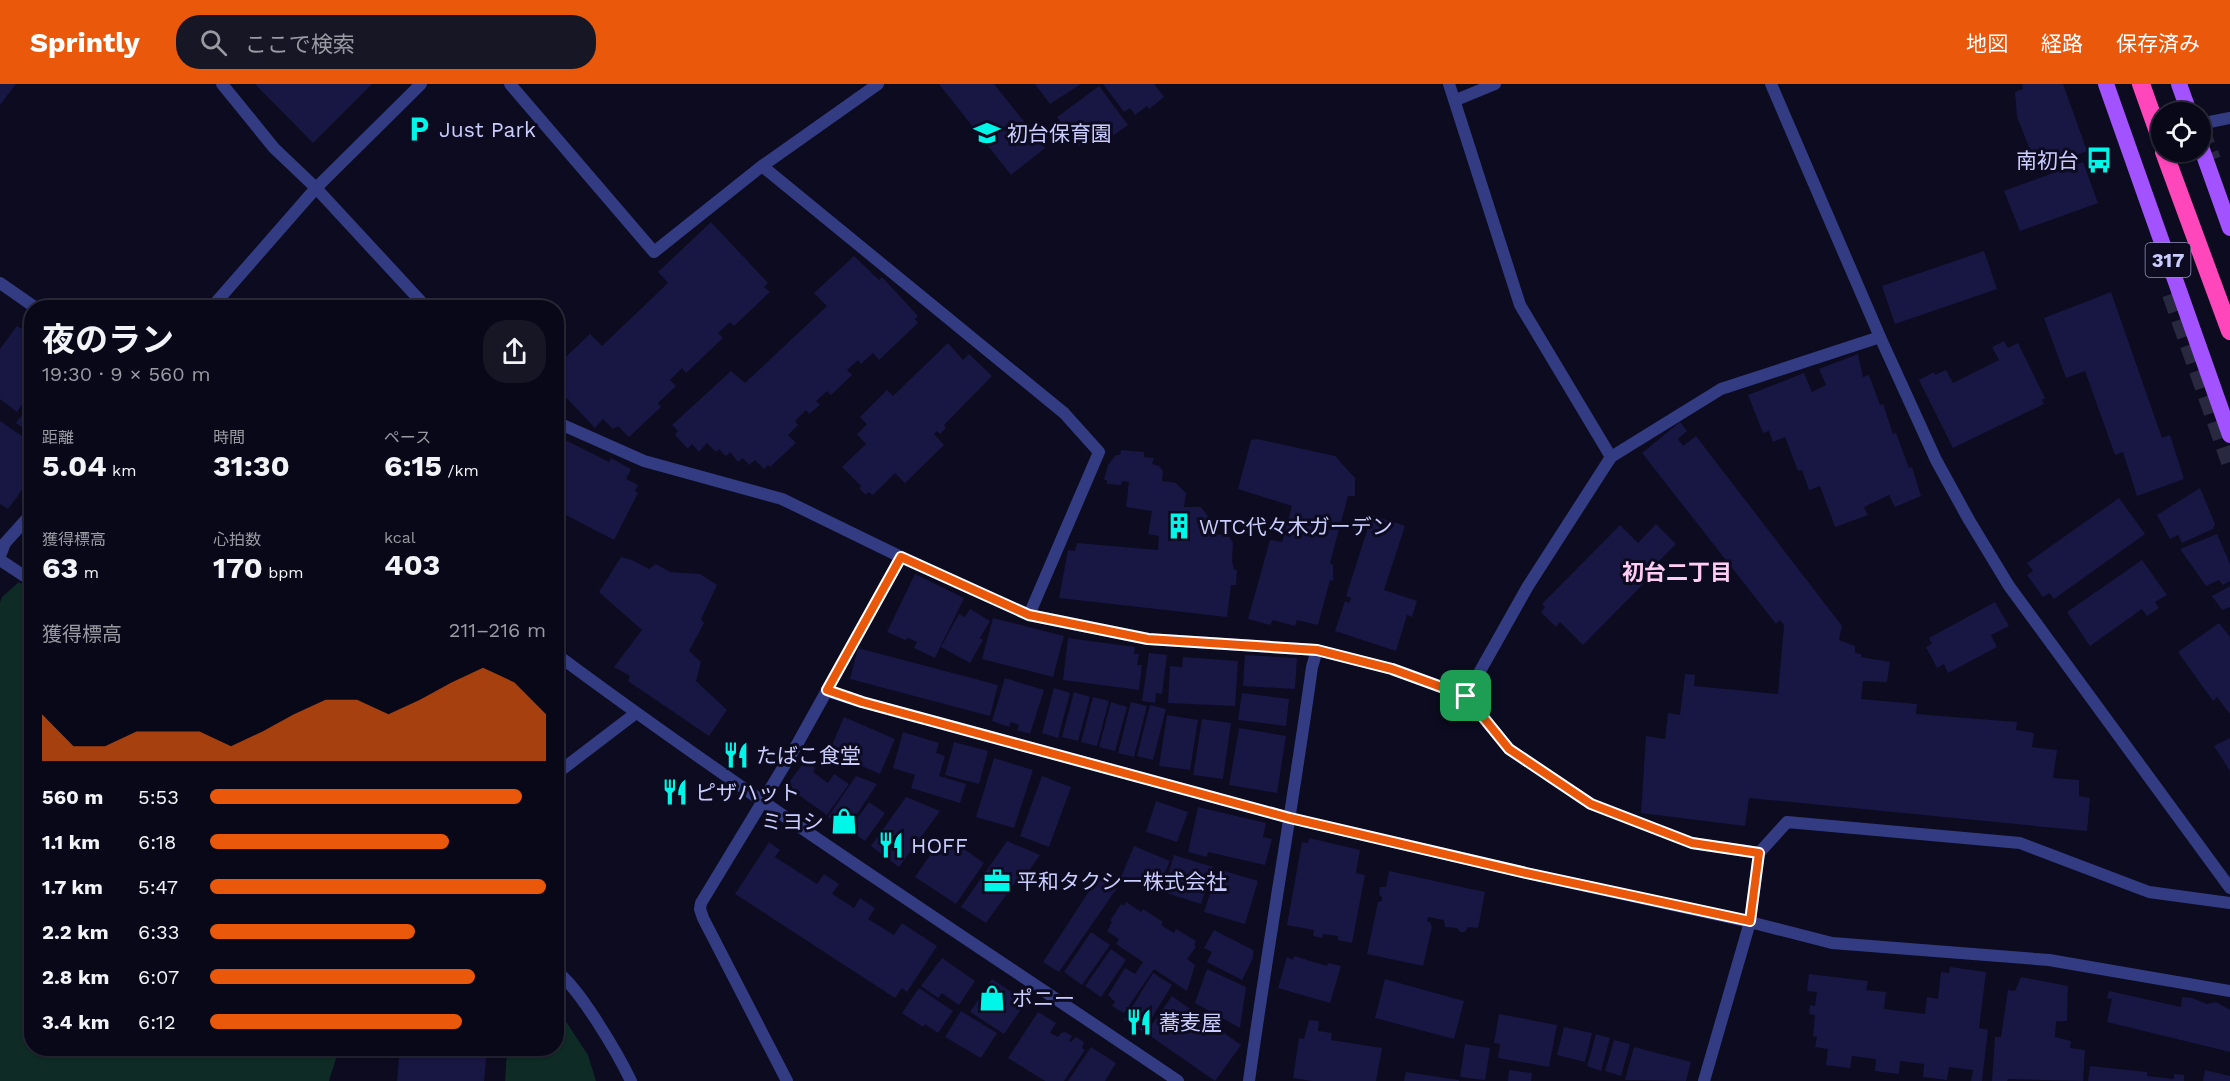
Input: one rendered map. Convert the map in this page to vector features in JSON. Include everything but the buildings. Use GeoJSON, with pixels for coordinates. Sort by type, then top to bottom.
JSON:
{"type":"FeatureCollection","features":[{"type":"Feature","properties":{"kind":"highway"},"geometry":{"type":"LineString","coordinates":[[2141,84],[2151,112]]}},
{"type":"Feature","properties":{"kind":"highway"},"geometry":{"type":"LineString","coordinates":[[2168,162],[2230,331]]}},
{"type":"Feature","properties":{"kind":"main road","name":"317"},"geometry":{"type":"LineString","coordinates":[[2106,84],[2230,435]]}},
{"type":"Feature","properties":{"kind":"main road"},"geometry":{"type":"LineString","coordinates":[[2179,84],[2185,102]]}},
{"type":"Feature","properties":{"kind":"main road"},"geometry":{"type":"LineString","coordinates":[[2206,162],[2230,228]]}},
{"type":"Feature","properties":{"kind":"street"},"geometry":{"type":"LineString","coordinates":[[222,84],[274,148],[316,188],[420,300]]}},
{"type":"Feature","properties":{"kind":"street"},"geometry":{"type":"LineString","coordinates":[[217,300],[316,188],[421,84]]}},
{"type":"Feature","properties":{"kind":"street"},"geometry":{"type":"LineString","coordinates":[[510,84],[654,252],[762,166],[878,84]]}},
{"type":"Feature","properties":{"kind":"street"},"geometry":{"type":"LineString","coordinates":[[1449,84],[1520,305],[1611,457]]}},
{"type":"Feature","properties":{"kind":"street"},"geometry":{"type":"LineString","coordinates":[[1456,100],[1495,84]]}},
{"type":"Feature","properties":{"kind":"street"},"geometry":{"type":"LineString","coordinates":[[1771,84],[1880,337],[1936,460],[1969,520],[2009,586],[2230,888]]}},
{"type":"Feature","properties":{"kind":"street"},"geometry":{"type":"LineString","coordinates":[[2211,122],[2230,118]]}},
{"type":"Feature","properties":{"kind":"street"},"geometry":{"type":"LineString","coordinates":[[762,166],[1064,413],[1099,452],[1029,615]]}},
{"type":"Feature","properties":{"kind":"street"},"geometry":{"type":"LineString","coordinates":[[0,283],[24,300]]}},
{"type":"Feature","properties":{"kind":"street"},"geometry":{"type":"LineString","coordinates":[[1466,696],[1528,586],[1611,457],[1721,389],[1880,337]]}},
{"type":"Feature","properties":{"kind":"street"},"geometry":{"type":"LineString","coordinates":[[564,426],[644,461],[782,499],[901,557],[1029,615],[1148,639],[1317,650],[1392,669],[1466,696],[1509,749],[1591,804],[1692,843],[1759,853]]}},
{"type":"Feature","properties":{"kind":"street"},"geometry":{"type":"LineString","coordinates":[[24,522],[5,543],[0,558],[24,575]]}},
{"type":"Feature","properties":{"kind":"street"},"geometry":{"type":"LineString","coordinates":[[788,1081],[700,909],[701,903],[763,801],[901,557]]}},
{"type":"Feature","properties":{"kind":"street"},"geometry":{"type":"LineString","coordinates":[[1249,1081],[1267,950],[1290,818],[1312,667],[1317,650]]}},
{"type":"Feature","properties":{"kind":"street"},"geometry":{"type":"LineString","coordinates":[[564,660],[763,801],[1178,1081]]}},
{"type":"Feature","properties":{"kind":"street"},"geometry":{"type":"LineString","coordinates":[[827,690],[862,702],[1290,818],[1526,873],[1750,921],[1832,943],[2049,960],[2230,991]]}},
{"type":"Feature","properties":{"kind":"street"},"geometry":{"type":"LineString","coordinates":[[564,768],[636,713]]}},
{"type":"Feature","properties":{"kind":"street"},"geometry":{"type":"LineString","coordinates":[[1704,1081],[1750,921],[1759,853],[1787,822],[2020,843],[2149,892],[2230,903]]}},
{"type":"Feature","properties":{"kind":"street"},"geometry":{"type":"LineString","coordinates":[[564,976],[589,1011],[631,1081]]}},
{"type":"Feature","properties":{"kind":"green space"},"geometry":{"type":"Polygon","coordinates":[[[19,582],[24,585],[24,1056],[337,1056],[329,1081],[0,1081],[0,602],[2,597],[19,582]]]}},
{"type":"Feature","properties":{"kind":"green space"},"geometry":{"type":"Polygon","coordinates":[[[564,1019],[588,1055],[596,1081],[505,1081],[507,1056],[564,1056],[564,1019]]]}},
{"type":"Feature","properties":{"kind":"tunnel"},"geometry":{"type":"LineString","coordinates":[[2171,294],[2230,462]]}},
{"type":"Feature","properties":{"kind":"place","name":"Just Park"},"geometry":{"type":"Point","coordinates":[419,129]}},
{"type":"Feature","properties":{"kind":"place","name":"初台保育園"},"geometry":{"type":"Point","coordinates":[987,133]}},
{"type":"Feature","properties":{"kind":"place","name":"南初台"},"geometry":{"type":"Point","coordinates":[2099,160]}},
{"type":"Feature","properties":{"kind":"place","name":"WTC代々木ガーデン"},"geometry":{"type":"Point","coordinates":[1179,526]}},
{"type":"Feature","properties":{"kind":"place","name":"たばこ食堂"},"geometry":{"type":"Point","coordinates":[736,755]}},
{"type":"Feature","properties":{"kind":"place","name":"ピザハット"},"geometry":{"type":"Point","coordinates":[675,792]}},
{"type":"Feature","properties":{"kind":"place","name":"ミヨシ"},"geometry":{"type":"Point","coordinates":[844,821]}},
{"type":"Feature","properties":{"kind":"place","name":"HOFF"},"geometry":{"type":"Point","coordinates":[891,845]}},
{"type":"Feature","properties":{"kind":"place","name":"平和タクシー株式会社"},"geometry":{"type":"Point","coordinates":[997,881]}},
{"type":"Feature","properties":{"kind":"place","name":"ポニー"},"geometry":{"type":"Point","coordinates":[992,998]}},
{"type":"Feature","properties":{"kind":"place","name":"蕎麦屋"},"geometry":{"type":"Point","coordinates":[1139,1022]}},
{"type":"Feature","properties":{"kind":"district","name":"初台二丁目"},"geometry":{"type":"Point","coordinates":[1677,572]}},
{"type":"Feature","properties":{"kind":"route"},"geometry":{"type":"LineString","coordinates":[[901,557],[1029,615],[1148,639],[1317,650],[1392,669],[1466,696],[1509,749],[1591,804],[1692,843],[1759,853],[1750,921],[1526,873],[1290,818],[862,702],[827,690],[901,557]]}}]}
